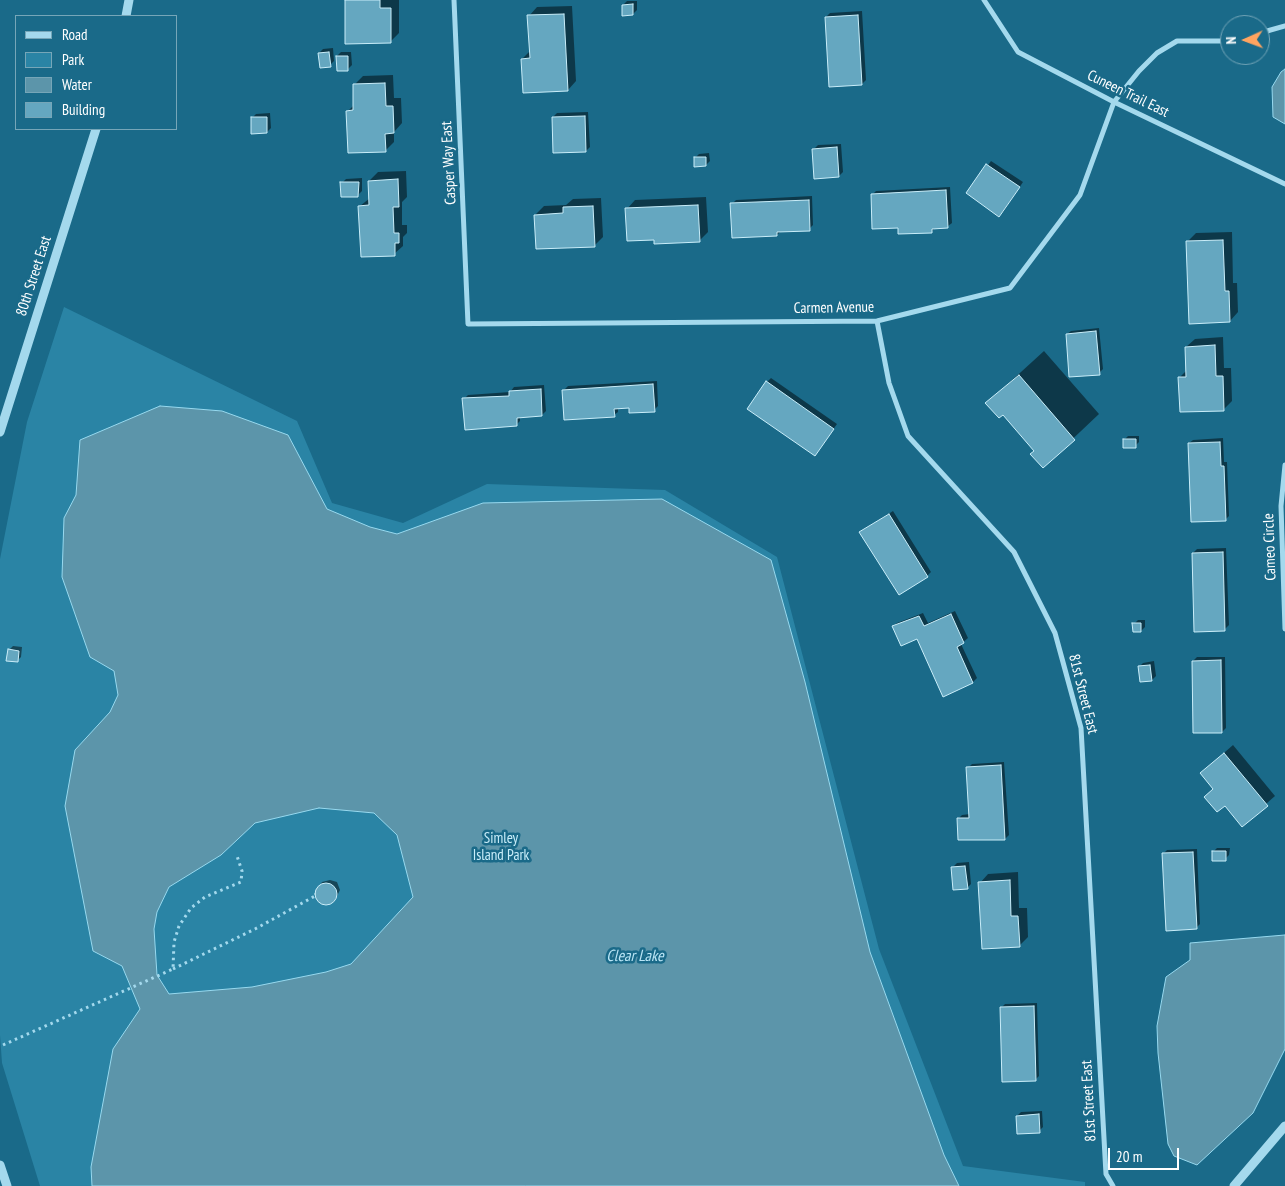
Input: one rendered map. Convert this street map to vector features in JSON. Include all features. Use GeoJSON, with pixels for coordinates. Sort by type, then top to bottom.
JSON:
{"type":"FeatureCollection","features":[{"type":"Feature","properties":{"kind":"street"},"geometry":{"type":"LineString","coordinates":[[126,15],[129,0]]}},
{"type":"Feature","properties":{"kind":"street","name":"Casper Way East"},"geometry":{"type":"LineString","coordinates":[[454,0],[468,324]]}},
{"type":"Feature","properties":{"kind":"street","name":"Cuneen Trail East"},"geometry":{"type":"LineString","coordinates":[[984,0],[1018,52],[1114,102],[1285,184]]}},
{"type":"Feature","properties":{"kind":"street"},"geometry":{"type":"LineString","coordinates":[[1270,30],[1285,26]]}},
{"type":"Feature","properties":{"kind":"street","name":"Carmen Avenue"},"geometry":{"type":"LineString","coordinates":[[468,324],[877,321],[1010,288],[1080,195],[1114,102],[1138,71],[1157,53],[1177,41],[1220,41]]}},
{"type":"Feature","properties":{"kind":"street","name":"80th Street East"},"geometry":{"type":"LineString","coordinates":[[0,432],[96,130]]}},
{"type":"Feature","properties":{"kind":"street","name":"81st Street East"},"geometry":{"type":"LineString","coordinates":[[877,321],[889,383],[908,436],[1014,552],[1055,633],[1081,728],[1106,1174],[1113,1186]]}},
{"type":"Feature","properties":{"kind":"street","name":"Cameo Circle"},"geometry":{"type":"LineString","coordinates":[[1285,465],[1281,506],[1285,629]]}},
{"type":"Feature","properties":{"kind":"street"},"geometry":{"type":"LineString","coordinates":[[1234,1186],[1285,1126]]}},
{"type":"Feature","properties":{"kind":"street"},"geometry":{"type":"LineString","coordinates":[[0,1165],[7,1186]]}},
{"type":"Feature","properties":{"kind":"path"},"geometry":{"type":"LineString","coordinates":[[173,969],[174,942],[179,926],[191,908],[205,898],[241,882],[242,871],[237,856]]}},
{"type":"Feature","properties":{"kind":"path"},"geometry":{"type":"LineString","coordinates":[[3,1045],[173,969],[255,929],[315,896]]}},
{"type":"Feature","properties":{"kind":"green space","name":"Clear Lake"},"geometry":{"type":"Polygon","coordinates":[[[64,307],[297,421],[332,503],[403,523],[487,484],[665,490],[777,557],[879,949],[963,1166],[1085,1182],[1085,1186],[40,1186],[2,1063],[0,1035],[0,559],[27,422],[64,307]]]}},
{"type":"Feature","properties":{"kind":"water"},"geometry":{"type":"Polygon","coordinates":[[[1285,69],[1285,124],[1273,117],[1272,87],[1285,69]]]}},
{"type":"Feature","properties":{"kind":"water","name":"Clear Lake"},"geometry":{"type":"Polygon","coordinates":[[[160,406],[222,411],[288,435],[327,509],[370,527],[397,534],[483,503],[662,499],[771,560],[805,682],[870,952],[944,1155],[959,1186],[92,1186],[91,1167],[113,1049],[140,1009],[122,966],[93,951],[65,806],[75,750],[110,712],[118,695],[114,671],[90,657],[62,577],[64,518],[76,495],[80,440],[160,406]],[[319,808],[255,823],[221,855],[169,887],[157,912],[154,929],[157,975],[169,994],[252,987],[326,972],[351,964],[413,897],[397,835],[374,813],[319,808]]]}},
{"type":"Feature","properties":{"kind":"water"},"geometry":{"type":"Polygon","coordinates":[[[1285,935],[1285,1049],[1253,1113],[1197,1165],[1174,1156],[1168,1144],[1158,1053],[1157,1026],[1166,977],[1190,960],[1190,943],[1285,935]]]}},
{"type":"Feature","properties":{"kind":"building"},"geometry":{"type":"Polygon","coordinates":[[[345,0],[380,0],[380,8],[391,8],[391,43],[345,44],[345,0]]]}},
{"type":"Feature","properties":{"kind":"building"},"geometry":{"type":"Polygon","coordinates":[[[633,4],[633,15],[622,16],[622,5],[633,4]]]}},
{"type":"Feature","properties":{"kind":"building"},"geometry":{"type":"Polygon","coordinates":[[[564,14],[568,91],[523,93],[521,59],[530,58],[527,15],[564,14]]]}},
{"type":"Feature","properties":{"kind":"building"},"geometry":{"type":"Polygon","coordinates":[[[858,15],[862,85],[829,87],[825,17],[858,15]]]}},
{"type":"Feature","properties":{"kind":"building"},"geometry":{"type":"Polygon","coordinates":[[[329,52],[331,67],[320,68],[318,53],[329,52]]]}},
{"type":"Feature","properties":{"kind":"building"},"geometry":{"type":"Polygon","coordinates":[[[336,56],[348,56],[348,71],[337,71],[336,56]]]}},
{"type":"Feature","properties":{"kind":"building"},"geometry":{"type":"Polygon","coordinates":[[[385,83],[386,106],[393,106],[394,133],[385,134],[386,152],[348,153],[346,111],[353,110],[353,84],[385,83]]]}},
{"type":"Feature","properties":{"kind":"building"},"geometry":{"type":"Polygon","coordinates":[[[585,116],[586,152],[553,153],[552,117],[585,116]]]}},
{"type":"Feature","properties":{"kind":"building"},"geometry":{"type":"Polygon","coordinates":[[[251,117],[267,117],[267,133],[251,134],[251,117]]]}},
{"type":"Feature","properties":{"kind":"building"},"geometry":{"type":"Polygon","coordinates":[[[837,147],[839,177],[814,179],[812,149],[837,147]]]}},
{"type":"Feature","properties":{"kind":"building"},"geometry":{"type":"Polygon","coordinates":[[[694,157],[706,157],[706,166],[694,167],[694,157]]]}},
{"type":"Feature","properties":{"kind":"building"},"geometry":{"type":"Polygon","coordinates":[[[986,164],[1020,187],[999,217],[966,193],[986,164]]]}},
{"type":"Feature","properties":{"kind":"building"},"geometry":{"type":"Polygon","coordinates":[[[398,179],[399,207],[393,207],[394,233],[399,233],[399,243],[395,243],[395,256],[361,257],[358,206],[369,205],[368,181],[398,179]]]}},
{"type":"Feature","properties":{"kind":"building"},"geometry":{"type":"Polygon","coordinates":[[[340,182],[359,182],[358,197],[341,197],[340,182]]]}},
{"type":"Feature","properties":{"kind":"building"},"geometry":{"type":"Polygon","coordinates":[[[946,190],[948,228],[932,229],[932,233],[898,234],[898,228],[872,229],[871,194],[946,190]]]}},
{"type":"Feature","properties":{"kind":"building"},"geometry":{"type":"Polygon","coordinates":[[[809,200],[810,231],[777,232],[777,236],[732,238],[730,203],[809,200]]]}},
{"type":"Feature","properties":{"kind":"building"},"geometry":{"type":"Polygon","coordinates":[[[698,205],[700,242],[654,244],[654,240],[627,241],[625,208],[698,205]]]}},
{"type":"Feature","properties":{"kind":"building"},"geometry":{"type":"Polygon","coordinates":[[[593,206],[595,247],[536,249],[534,215],[563,213],[563,207],[593,206]]]}},
{"type":"Feature","properties":{"kind":"building"},"geometry":{"type":"Polygon","coordinates":[[[1223,240],[1225,291],[1229,291],[1230,322],[1189,324],[1186,241],[1223,240]]]}},
{"type":"Feature","properties":{"kind":"building"},"geometry":{"type":"Polygon","coordinates":[[[1096,331],[1100,375],[1069,377],[1066,334],[1096,331]]]}},
{"type":"Feature","properties":{"kind":"building"},"geometry":{"type":"Polygon","coordinates":[[[1215,345],[1216,376],[1223,376],[1224,411],[1180,412],[1178,377],[1186,377],[1185,347],[1215,345]]]}},
{"type":"Feature","properties":{"kind":"building"},"geometry":{"type":"Polygon","coordinates":[[[1019,375],[1075,440],[1043,468],[1030,454],[1034,451],[1003,415],[999,418],[985,403],[1019,375]]]}},
{"type":"Feature","properties":{"kind":"building"},"geometry":{"type":"Polygon","coordinates":[[[766,381],[834,429],[815,456],[747,409],[766,381]]]}},
{"type":"Feature","properties":{"kind":"building"},"geometry":{"type":"Polygon","coordinates":[[[653,384],[655,412],[629,413],[629,408],[614,409],[615,417],[564,420],[562,390],[653,384]]]}},
{"type":"Feature","properties":{"kind":"building"},"geometry":{"type":"Polygon","coordinates":[[[541,389],[542,416],[517,418],[517,426],[465,430],[462,398],[509,396],[509,391],[541,389]]]}},
{"type":"Feature","properties":{"kind":"building"},"geometry":{"type":"Polygon","coordinates":[[[1123,439],[1136,439],[1136,448],[1123,448],[1123,439]]]}},
{"type":"Feature","properties":{"kind":"building"},"geometry":{"type":"Polygon","coordinates":[[[1220,442],[1221,466],[1224,466],[1226,521],[1191,522],[1188,443],[1220,442]]]}},
{"type":"Feature","properties":{"kind":"building"},"geometry":{"type":"Polygon","coordinates":[[[889,514],[928,577],[899,595],[859,532],[889,514]]]}},
{"type":"Feature","properties":{"kind":"building"},"geometry":{"type":"Polygon","coordinates":[[[1223,552],[1225,631],[1194,632],[1192,553],[1223,552]]]}},
{"type":"Feature","properties":{"kind":"building"},"geometry":{"type":"Polygon","coordinates":[[[951,614],[964,643],[957,647],[973,683],[943,697],[917,639],[901,646],[892,626],[919,616],[924,626],[951,614]]]}},
{"type":"Feature","properties":{"kind":"building"},"geometry":{"type":"Polygon","coordinates":[[[1132,623],[1141,623],[1141,632],[1133,632],[1132,623]]]}},
{"type":"Feature","properties":{"kind":"building"},"geometry":{"type":"Polygon","coordinates":[[[8,649],[19,651],[18,662],[6,661],[8,649]]]}},
{"type":"Feature","properties":{"kind":"building"},"geometry":{"type":"Polygon","coordinates":[[[1221,660],[1222,733],[1193,733],[1192,661],[1221,660]]]}},
{"type":"Feature","properties":{"kind":"building"},"geometry":{"type":"Polygon","coordinates":[[[1150,665],[1152,681],[1140,682],[1138,666],[1150,665]]]}},
{"type":"Feature","properties":{"kind":"building"},"geometry":{"type":"Polygon","coordinates":[[[1224,753],[1268,806],[1242,827],[1225,806],[1217,812],[1204,797],[1213,789],[1200,773],[1224,753]]]}},
{"type":"Feature","properties":{"kind":"building"},"geometry":{"type":"Polygon","coordinates":[[[1001,765],[1005,840],[958,840],[957,818],[969,818],[966,767],[1001,765]]]}},
{"type":"Feature","properties":{"kind":"building"},"geometry":{"type":"Polygon","coordinates":[[[1212,851],[1226,851],[1226,861],[1212,861],[1212,851]]]}},
{"type":"Feature","properties":{"kind":"building"},"geometry":{"type":"Polygon","coordinates":[[[1193,852],[1197,929],[1166,931],[1162,853],[1193,852]]]}},
{"type":"Feature","properties":{"kind":"building"},"geometry":{"type":"Polygon","coordinates":[[[965,866],[968,889],[953,890],[951,867],[965,866]]]}},
{"type":"Feature","properties":{"kind":"building"},"geometry":{"type":"Polygon","coordinates":[[[1010,880],[1011,916],[1018,916],[1020,947],[982,949],[978,882],[1010,880]]]}},
{"type":"Feature","properties":{"kind":"building"},"geometry":{"type":"Polygon","coordinates":[[[326,883],[334,886],[337,894],[334,902],[326,905],[318,902],[315,894],[318,886],[326,883]]]}},
{"type":"Feature","properties":{"kind":"building"},"geometry":{"type":"Polygon","coordinates":[[[1034,1006],[1036,1081],[1002,1082],[1000,1007],[1034,1006]]]}},
{"type":"Feature","properties":{"kind":"building"},"geometry":{"type":"Polygon","coordinates":[[[1039,1114],[1040,1133],[1017,1134],[1016,1116],[1039,1114]]]}},
{"type":"Feature","properties":{"kind":"park label","name":"Simley Island Park"},"geometry":{"type":"Point","coordinates":[501,848]}}]}
